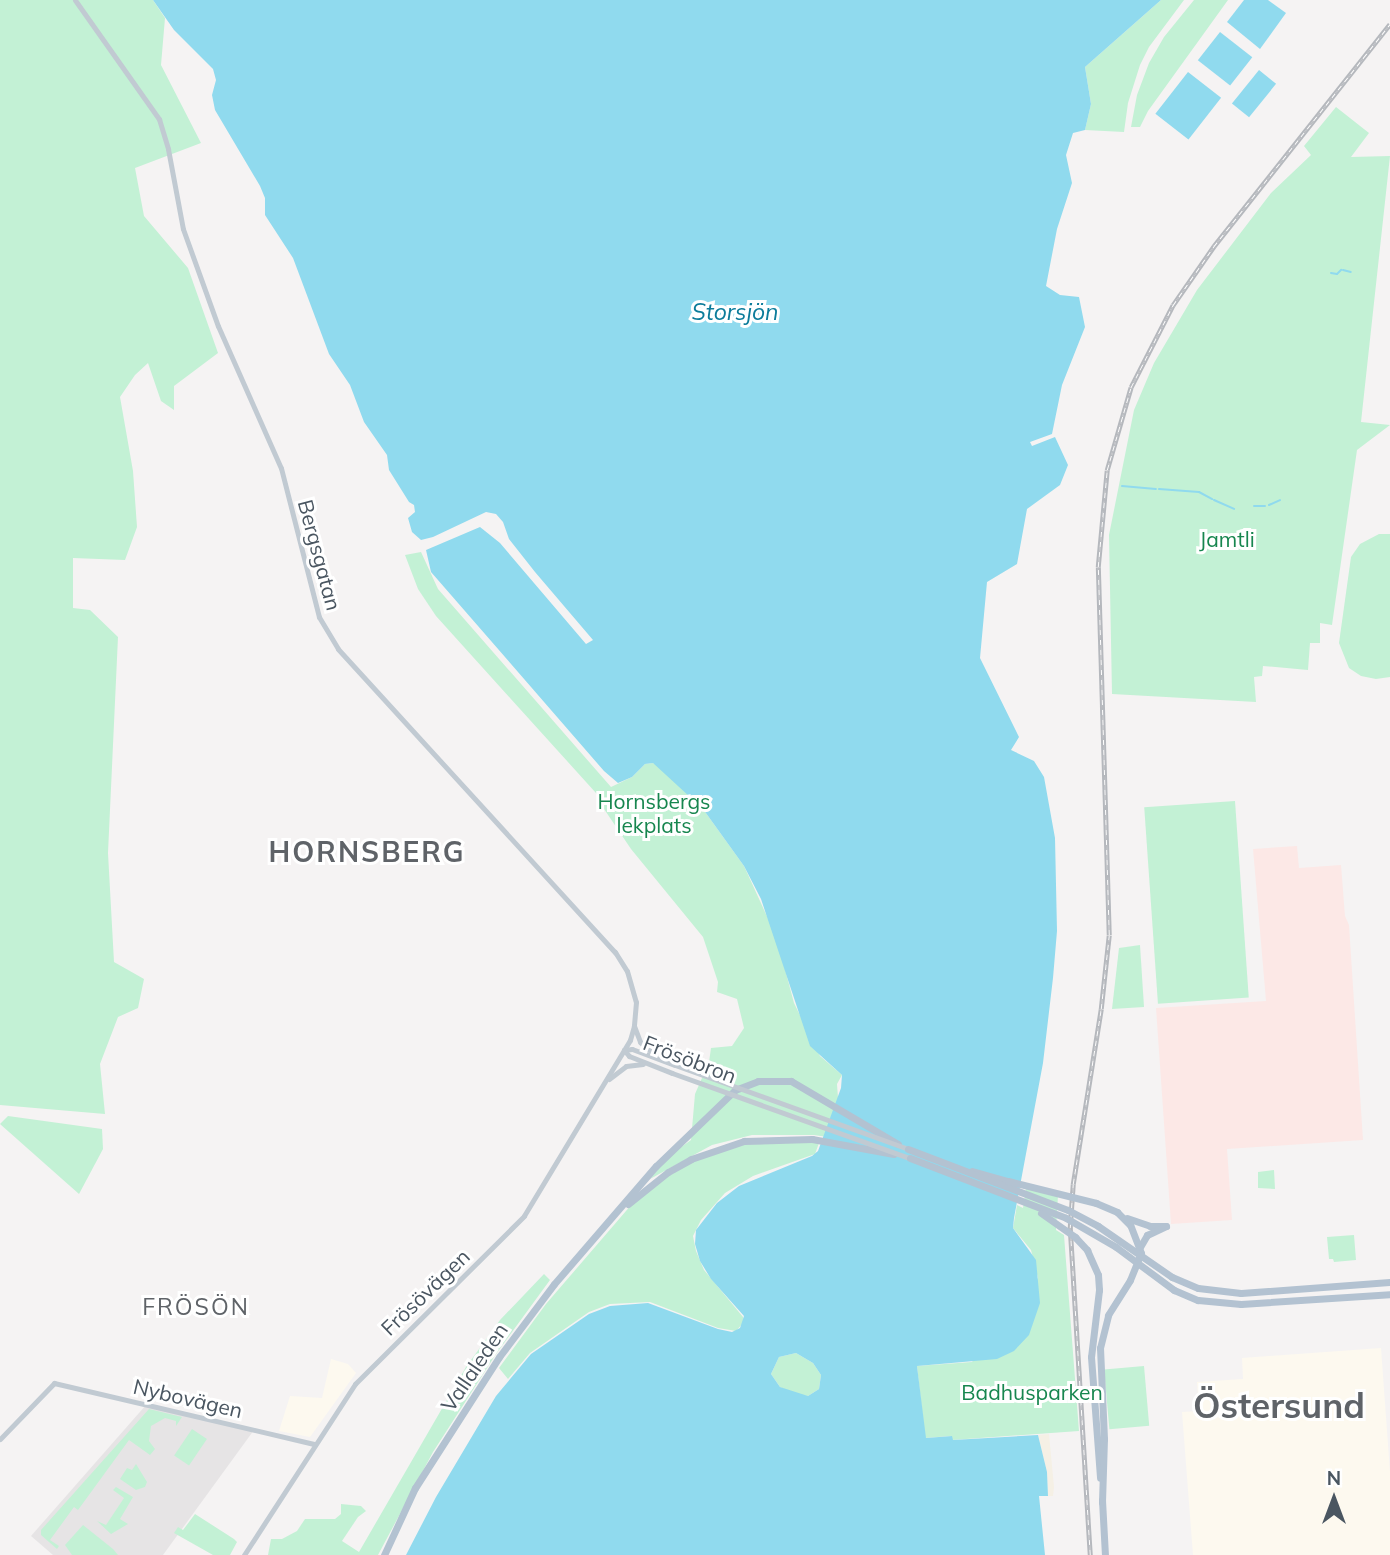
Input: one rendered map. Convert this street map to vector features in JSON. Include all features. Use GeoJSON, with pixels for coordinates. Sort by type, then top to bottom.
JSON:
{"type":"FeatureCollection","features":[{"type":"Feature","properties":{"kind":"main road","name":"Frösöbron"},"geometry":{"type":"LineString","coordinates":[[758,1081],[791,1081],[908,1149],[1068,1210],[1116,1237],[1172,1278],[1198,1288],[1241,1293],[1390,1282]]}},
{"type":"Feature","properties":{"kind":"main road","name":"Vallaleden"},"geometry":{"type":"LineString","coordinates":[[384,1555],[415,1488],[499,1357],[554,1284],[656,1166],[713,1107],[735,1090],[758,1081]]}},
{"type":"Feature","properties":{"kind":"main road","name":"Frösöbron"},"geometry":{"type":"LineString","coordinates":[[776,1138],[823,1140],[910,1158],[999,1191],[1079,1224],[1174,1290],[1198,1300],[1241,1304],[1390,1294]]}},
{"type":"Feature","properties":{"kind":"main road","name":"Vallaleden"},"geometry":{"type":"LineString","coordinates":[[616,1213],[668,1172],[704,1153],[744,1141],[776,1138]]}},
{"type":"Feature","properties":{"kind":"main road"},"geometry":{"type":"LineString","coordinates":[[962,1168],[1096,1203],[1136,1223],[1166,1226],[1159,1232],[1147,1235],[1140,1247],[1136,1269],[1104,1326],[1099,1367],[1104,1434],[1102,1502]]}},
{"type":"Feature","properties":{"kind":"main road"},"geometry":{"type":"LineString","coordinates":[[999,1191],[1075,1237],[1093,1261],[1099,1290],[1092,1342],[1105,1555]]}},
{"type":"Feature","properties":{"kind":"main road"},"geometry":{"type":"LineString","coordinates":[[1117,1212],[1130,1225],[1140,1247]]}},
{"type":"Feature","properties":{"kind":"street","name":"Bergsgatan"},"geometry":{"type":"LineString","coordinates":[[75,0],[159,119],[190,248],[225,343],[281,468],[319,617],[343,655],[615,952],[627,971],[634,992],[634,1026],[625,1050]]}},
{"type":"Feature","properties":{"kind":"street"},"geometry":{"type":"LineString","coordinates":[[634,1026],[643,1046],[661,1059]]}},
{"type":"Feature","properties":{"kind":"street","name":"Frösöbron"},"geometry":{"type":"LineString","coordinates":[[908,1149],[661,1059],[632,1049],[625,1050],[629,1056],[672,1073],[910,1158]]}},
{"type":"Feature","properties":{"kind":"street","name":"Frösövägen"},"geometry":{"type":"LineString","coordinates":[[244,1555],[314,1444],[365,1372],[524,1216],[625,1050]]}},
{"type":"Feature","properties":{"kind":"street"},"geometry":{"type":"LineString","coordinates":[[604,1083],[626,1066],[649,1064]]}},
{"type":"Feature","properties":{"kind":"street","name":"Nybovägen"},"geometry":{"type":"LineString","coordinates":[[0,1439],[54,1383],[314,1444]]}},
{"type":"Feature","properties":{"kind":"shaded area"},"geometry":{"type":"Polygon","coordinates":[[[1297,846],[1299,868],[1341,865],[1345,916],[1349,925],[1363,1140],[1227,1149],[1232,1220],[1171,1224],[1156,1008],[1266,1001],[1253,849],[1297,846]]]}},
{"type":"Feature","properties":{"kind":"shaded area"},"geometry":{"type":"Polygon","coordinates":[[[1381,1348],[1390,1472],[1390,1555],[1193,1555],[1182,1412],[1199,1411],[1197,1382],[1243,1379],[1242,1358],[1381,1348]]]}},
{"type":"Feature","properties":{"kind":"shaded area"},"geometry":{"type":"Polygon","coordinates":[[[331,1359],[348,1364],[356,1373],[310,1437],[279,1431],[290,1396],[322,1398],[331,1359]]]}},
{"type":"Feature","properties":{"kind":"shaded area"},"geometry":{"type":"Polygon","coordinates":[[[146,1405],[254,1430],[163,1555],[53,1555],[31,1536],[146,1405]]]}},
{"type":"Feature","properties":{"kind":"green space"},"geometry":{"type":"Polygon","coordinates":[[[0,0],[153,0],[165,18],[161,65],[201,143],[135,168],[144,216],[188,268],[218,353],[174,386],[174,410],[161,401],[148,363],[135,375],[120,397],[133,471],[137,527],[125,560],[73,558],[73,608],[90,610],[118,637],[108,853],[114,962],[144,979],[138,1008],[118,1017],[100,1064],[105,1114],[0,1105],[0,0]]]}},
{"type":"Feature","properties":{"kind":"green space"},"geometry":{"type":"Polygon","coordinates":[[[1161,0],[1184,0],[1149,47],[1140,65],[1128,103],[1124,132],[1085,130],[1091,104],[1085,67],[1161,0]]]}},
{"type":"Feature","properties":{"kind":"green space"},"geometry":{"type":"Polygon","coordinates":[[[1194,0],[1228,0],[1148,111],[1140,127],[1131,127],[1137,95],[1149,63],[1164,37],[1194,0]]]}},
{"type":"Feature","properties":{"kind":"green space","name":"Jamtli"},"geometry":{"type":"Polygon","coordinates":[[[1336,107],[1369,133],[1351,157],[1390,156],[1361,422],[1390,425],[1357,450],[1332,625],[1320,623],[1320,643],[1310,643],[1308,670],[1263,666],[1262,676],[1254,677],[1256,702],[1112,694],[1109,535],[1134,410],[1154,363],[1197,290],[1271,193],[1311,155],[1304,146],[1336,107]]]}},
{"type":"Feature","properties":{"kind":"green space"},"geometry":{"type":"Polygon","coordinates":[[[1379,534],[1390,534],[1390,677],[1376,679],[1361,676],[1349,668],[1339,643],[1351,557],[1360,544],[1379,534]]]}},
{"type":"Feature","properties":{"kind":"green space","name":"Hornsbergs lekplats"},"geometry":{"type":"Polygon","coordinates":[[[421,552],[438,589],[611,787],[632,777],[645,764],[653,763],[661,767],[703,809],[744,866],[776,936],[794,1003],[820,1056],[842,1075],[837,1084],[841,1139],[814,1135],[752,1135],[712,1145],[650,1179],[670,1155],[691,1140],[695,1094],[709,1062],[711,1048],[732,1046],[744,1028],[737,999],[717,992],[718,982],[703,937],[631,849],[602,806],[605,803],[436,616],[418,589],[405,555],[421,552]]]}},
{"type":"Feature","properties":{"kind":"green space"},"geometry":{"type":"Polygon","coordinates":[[[1235,801],[1249,998],[1158,1004],[1144,807],[1235,801]]]}},
{"type":"Feature","properties":{"kind":"green space"},"geometry":{"type":"Polygon","coordinates":[[[1140,945],[1144,1007],[1112,1009],[1119,948],[1140,945]]]}},
{"type":"Feature","properties":{"kind":"green space"},"geometry":{"type":"Polygon","coordinates":[[[8,1116],[102,1129],[103,1149],[79,1194],[0,1124],[8,1116]]]}},
{"type":"Feature","properties":{"kind":"green space"},"geometry":{"type":"Polygon","coordinates":[[[764,1142],[819,1143],[815,1154],[753,1176],[725,1193],[701,1220],[693,1236],[704,1270],[743,1317],[744,1322],[736,1331],[718,1328],[650,1302],[610,1304],[589,1312],[530,1353],[508,1379],[499,1368],[546,1304],[632,1204],[665,1178],[694,1161],[736,1146],[764,1142]]]}},
{"type":"Feature","properties":{"kind":"green space"},"geometry":{"type":"Polygon","coordinates":[[[1274,1170],[1275,1189],[1258,1188],[1258,1172],[1274,1170]]]}},
{"type":"Feature","properties":{"kind":"green space","name":"Badhusparken"},"geometry":{"type":"Polygon","coordinates":[[[1026,1188],[1058,1195],[1056,1230],[1064,1235],[1079,1431],[952,1440],[951,1436],[925,1438],[917,1366],[972,1362],[1038,1278],[1031,1250],[1013,1228],[1017,1205],[1023,1208],[1026,1188]]]}},
{"type":"Feature","properties":{"kind":"green space"},"geometry":{"type":"Polygon","coordinates":[[[1354,1235],[1356,1260],[1334,1262],[1329,1259],[1327,1237],[1354,1235]]]}},
{"type":"Feature","properties":{"kind":"green space"},"geometry":{"type":"Polygon","coordinates":[[[544,1274],[550,1280],[496,1354],[433,1452],[378,1555],[268,1555],[271,1539],[282,1539],[297,1531],[305,1519],[335,1519],[341,1514],[341,1504],[361,1506],[366,1511],[358,1517],[342,1541],[359,1552],[466,1367],[500,1320],[544,1274]]]}},
{"type":"Feature","properties":{"kind":"green space"},"geometry":{"type":"Polygon","coordinates":[[[796,1353],[813,1363],[821,1375],[819,1389],[808,1396],[795,1395],[780,1387],[771,1374],[779,1357],[796,1353]]]}},
{"type":"Feature","properties":{"kind":"green space"},"geometry":{"type":"Polygon","coordinates":[[[1144,1366],[1149,1426],[1109,1429],[1104,1369],[1144,1366]]]}},
{"type":"Feature","properties":{"kind":"green space"},"geometry":{"type":"Polygon","coordinates":[[[149,1409],[182,1417],[176,1426],[176,1421],[165,1418],[151,1426],[149,1441],[155,1449],[150,1455],[129,1440],[78,1510],[74,1507],[50,1540],[59,1546],[57,1549],[41,1535],[41,1530],[149,1409]]]}},
{"type":"Feature","properties":{"kind":"green space"},"geometry":{"type":"Polygon","coordinates":[[[192,1429],[207,1439],[189,1466],[174,1456],[192,1429]]]}},
{"type":"Feature","properties":{"kind":"green space"},"geometry":{"type":"Polygon","coordinates":[[[136,1464],[147,1482],[145,1487],[136,1490],[120,1479],[127,1468],[132,1470],[136,1464]]]}},
{"type":"Feature","properties":{"kind":"green space"},"geometry":{"type":"Polygon","coordinates":[[[116,1487],[133,1497],[120,1519],[128,1524],[111,1534],[97,1521],[106,1525],[124,1498],[113,1490],[116,1487]]]}},
{"type":"Feature","properties":{"kind":"green space"},"geometry":{"type":"Polygon","coordinates":[[[195,1514],[237,1542],[230,1555],[213,1555],[174,1533],[178,1527],[183,1530],[195,1514]]]}},
{"type":"Feature","properties":{"kind":"green space"},"geometry":{"type":"Polygon","coordinates":[[[83,1525],[118,1555],[72,1555],[65,1545],[83,1525]]]}},
{"type":"Feature","properties":{"kind":"sand"},"geometry":{"type":"Polygon","coordinates":[[[1049,1434],[1053,1496],[1048,1496],[1047,1472],[1038,1435],[1049,1434]]]}},
{"type":"Feature","properties":{"kind":"water","name":"Storsjön"},"geometry":{"type":"Polygon","coordinates":[[[153,0],[1161,0],[1085,67],[1091,104],[1085,130],[1073,133],[1066,155],[1072,183],[1057,229],[1046,286],[1060,295],[1079,297],[1085,327],[1062,385],[1052,434],[1030,442],[1032,446],[1055,437],[1068,465],[1060,485],[1027,509],[1017,564],[987,582],[980,658],[1019,737],[1011,750],[1034,761],[1044,777],[1055,838],[1057,931],[1053,978],[1043,1063],[1013,1228],[1036,1260],[1040,1303],[1029,1335],[1014,1351],[997,1359],[917,1366],[926,1438],[952,1436],[953,1440],[1038,1435],[1047,1472],[1048,1496],[1039,1496],[1045,1555],[406,1555],[436,1497],[496,1396],[531,1354],[589,1314],[610,1306],[648,1303],[718,1329],[732,1332],[740,1328],[744,1316],[711,1279],[700,1261],[695,1244],[696,1230],[717,1203],[739,1186],[812,1156],[818,1151],[841,1088],[842,1075],[810,1046],[761,899],[744,866],[703,809],[653,763],[645,764],[632,777],[618,783],[604,771],[431,572],[426,550],[480,527],[500,543],[586,644],[593,640],[509,539],[503,522],[496,514],[486,512],[421,540],[412,532],[408,518],[415,512],[414,505],[409,502],[389,470],[387,455],[364,422],[350,385],[329,354],[293,258],[265,215],[265,198],[260,186],[215,110],[212,95],[216,80],[213,69],[174,30],[153,0]],[[796,1353],[779,1357],[771,1374],[780,1387],[808,1396],[819,1389],[821,1375],[813,1363],[796,1353]]]}},
{"type":"Feature","properties":{"kind":"water"},"geometry":{"type":"Polygon","coordinates":[[[1244,0],[1268,0],[1286,13],[1260,49],[1227,22],[1244,0]]]}},
{"type":"Feature","properties":{"kind":"water"},"geometry":{"type":"Polygon","coordinates":[[[1220,32],[1252,57],[1230,86],[1198,60],[1220,32]]]}},
{"type":"Feature","properties":{"kind":"water"},"geometry":{"type":"Polygon","coordinates":[[[1259,70],[1276,84],[1249,117],[1232,103],[1259,70]]]}},
{"type":"Feature","properties":{"kind":"water"},"geometry":{"type":"Polygon","coordinates":[[[1188,72],[1221,98],[1188,140],[1155,114],[1188,72]]]}},
{"type":"Feature","properties":{"kind":"waterway"},"geometry":{"type":"LineString","coordinates":[[1331,273],[1337,274],[1341,270]]}},
{"type":"Feature","properties":{"kind":"waterway"},"geometry":{"type":"LineString","coordinates":[[1343,270],[1351,272]]}},
{"type":"Feature","properties":{"kind":"waterway"},"geometry":{"type":"LineString","coordinates":[[1122,486],[1156,489]]}},
{"type":"Feature","properties":{"kind":"waterway"},"geometry":{"type":"LineString","coordinates":[[1159,489],[1199,492],[1212,499]]}},
{"type":"Feature","properties":{"kind":"waterway"},"geometry":{"type":"LineString","coordinates":[[1214,500],[1234,509]]}},
{"type":"Feature","properties":{"kind":"waterway"},"geometry":{"type":"LineString","coordinates":[[1269,505],[1280,500]]}},
{"type":"Feature","properties":{"kind":"waterway"},"geometry":{"type":"LineString","coordinates":[[1254,506],[1265,506]]}},
{"type":"Feature","properties":{"kind":"railway"},"geometry":{"type":"LineString","coordinates":[[1090,1555],[1070,1228],[1073,1184],[1101,1009],[1109,935],[1098,567],[1107,470],[1131,387],[1173,305],[1214,246],[1390,24]]}},
{"type":"Feature","properties":{"kind":"district","name":"HORNSBERG"},"geometry":{"type":"Point","coordinates":[367,852]}},
{"type":"Feature","properties":{"kind":"district","name":"FRÖSÖN"},"geometry":{"type":"Point","coordinates":[196,1307]}},
{"type":"Feature","properties":{"kind":"district","name":"Östersund"},"geometry":{"type":"Point","coordinates":[1279,1405]}}]}
